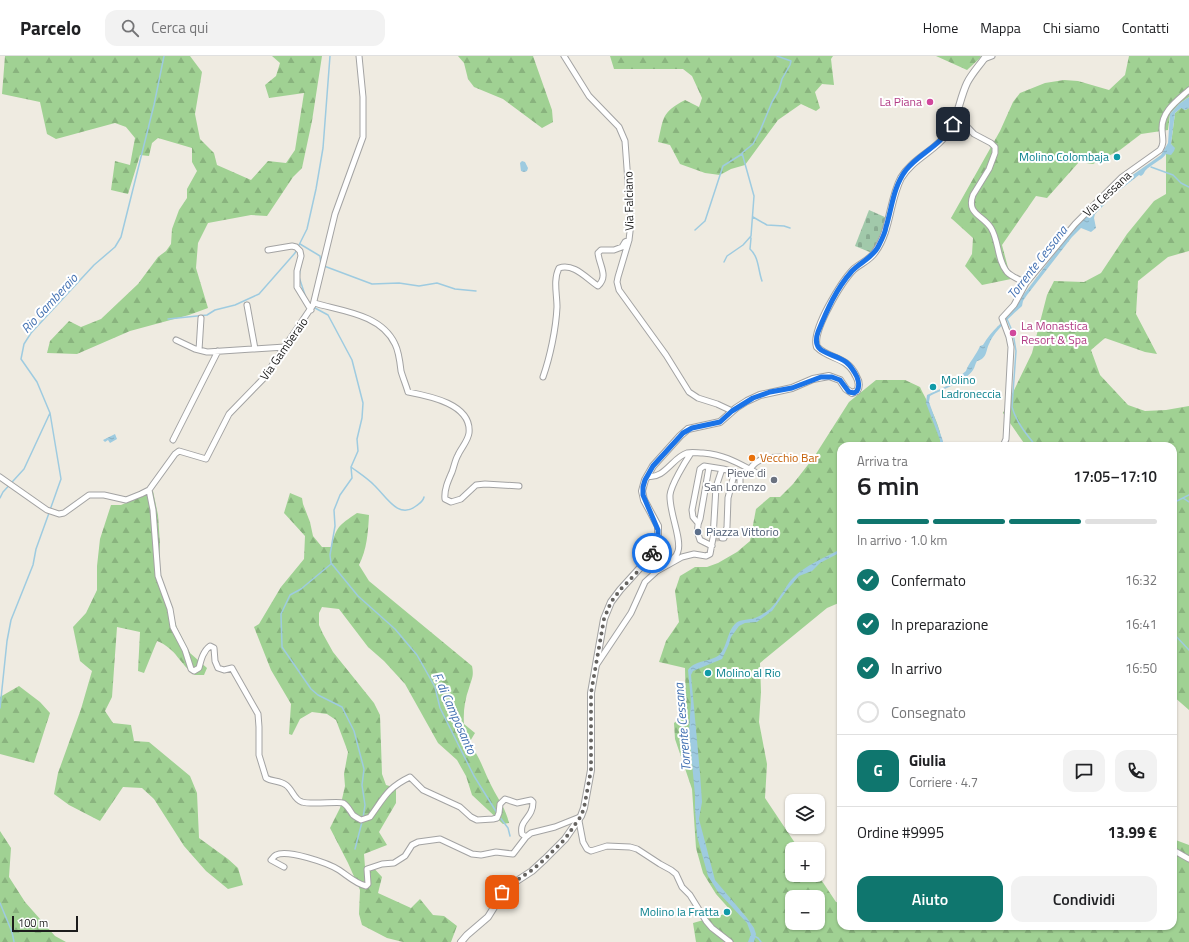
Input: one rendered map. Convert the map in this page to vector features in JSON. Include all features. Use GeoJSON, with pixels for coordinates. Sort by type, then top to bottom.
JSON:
{"type":"FeatureCollection","features":[{"type":"Feature","properties":{"kind":"street","name":"Via Gamberaio"},"geometry":{"type":"LineString","coordinates":[[149,490],[175,454],[179,451],[206,459],[226,418],[235,406],[263,379],[311,310],[340,197],[363,137],[359,56]]}},
{"type":"Feature","properties":{"kind":"street","name":"Via Falciano"},"geometry":{"type":"LineString","coordinates":[[564,56],[589,96],[619,127],[625,141],[631,223],[629,240],[618,277],[618,285],[622,294],[666,355],[689,392],[698,398],[718,404],[732,411]]}},
{"type":"Feature","properties":{"kind":"street"},"geometry":{"type":"LineString","coordinates":[[462,942],[467,935],[488,917],[506,888],[538,866],[565,839],[580,818],[584,808],[591,770],[590,705],[604,619],[611,602],[648,559],[658,538],[658,526],[643,495],[643,487],[647,476],[656,462],[683,433],[692,428],[720,422],[732,411],[753,398],[770,392],[792,388],[821,377],[835,377],[843,382],[849,392],[854,393],[857,391],[859,384],[853,369],[844,361],[819,349],[816,344],[817,336],[829,306],[854,269],[869,258],[878,248],[886,229],[894,194],[904,174],[913,163],[945,137],[957,116],[967,82],[985,57],[992,56]]}},
{"type":"Feature","properties":{"kind":"street","name":"Via Cessana"},"geometry":{"type":"LineString","coordinates":[[1005,442],[1011,354],[1010,341],[1002,318],[1014,305],[1026,283],[1070,229],[1122,177],[1160,150],[1163,144],[1162,125],[1166,114],[1171,107],[1189,90]]}},
{"type":"Feature","properties":{"kind":"street"},"geometry":{"type":"LineString","coordinates":[[957,116],[974,134],[991,143],[995,147],[994,155],[973,195],[971,206],[974,212],[990,227],[995,237],[1002,263],[1006,271],[1013,277],[1026,283]]}},
{"type":"Feature","properties":{"kind":"street"},"geometry":{"type":"LineString","coordinates":[[543,377],[551,351],[557,308],[556,273],[559,268],[564,266],[570,268],[582,274],[598,286],[602,282],[604,276],[598,253],[601,250],[614,250],[622,247],[625,242],[629,240]]}},
{"type":"Feature","properties":{"kind":"street"},"geometry":{"type":"LineString","coordinates":[[268,250],[292,246],[296,247],[300,251],[301,256],[297,271],[297,287],[311,310]]}},
{"type":"Feature","properties":{"kind":"street"},"geometry":{"type":"LineString","coordinates":[[314,303],[356,314],[379,325],[394,342],[400,360],[401,372],[408,392],[436,398],[450,404],[460,412],[468,422],[469,433],[465,444],[458,454],[445,493],[446,499],[451,502],[461,499],[476,486],[485,484],[519,486]]}},
{"type":"Feature","properties":{"kind":"street"},"geometry":{"type":"LineString","coordinates":[[247,305],[255,349]]}},
{"type":"Feature","properties":{"kind":"street"},"geometry":{"type":"LineString","coordinates":[[199,350],[200,318]]}},
{"type":"Feature","properties":{"kind":"street"},"geometry":{"type":"LineString","coordinates":[[176,340],[205,352],[285,347]]}},
{"type":"Feature","properties":{"kind":"street"},"geometry":{"type":"LineString","coordinates":[[173,440],[218,352]]}},
{"type":"Feature","properties":{"kind":"street"},"geometry":{"type":"LineString","coordinates":[[647,476],[659,474],[685,454],[691,453],[719,455],[730,458],[755,472]]}},
{"type":"Feature","properties":{"kind":"street"},"geometry":{"type":"LineString","coordinates":[[667,565],[676,556],[679,547],[671,512],[670,494],[691,453]]}},
{"type":"Feature","properties":{"kind":"street"},"geometry":{"type":"LineString","coordinates":[[750,469],[760,459],[768,457],[786,457]]}},
{"type":"Feature","properties":{"kind":"street"},"geometry":{"type":"LineString","coordinates":[[706,466],[706,484],[698,523],[700,540],[712,546]]}},
{"type":"Feature","properties":{"kind":"street"},"geometry":{"type":"LineString","coordinates":[[706,466],[735,473],[740,478],[740,483]]}},
{"type":"Feature","properties":{"kind":"street"},"geometry":{"type":"LineString","coordinates":[[698,523],[693,517],[693,506],[699,472],[706,466]]}},
{"type":"Feature","properties":{"kind":"street"},"geometry":{"type":"LineString","coordinates":[[596,665],[631,613],[645,582],[657,571],[686,555],[696,554],[706,556],[710,554],[714,539],[716,487],[722,469]]}},
{"type":"Feature","properties":{"kind":"street"},"geometry":{"type":"LineString","coordinates":[[722,538],[724,538],[727,527],[728,498],[735,473]]}},
{"type":"Feature","properties":{"kind":"street"},"geometry":{"type":"LineString","coordinates":[[0,478],[42,507],[59,514],[64,513],[89,495],[104,494],[126,500],[149,490],[153,516],[158,576],[170,609],[173,627],[187,655],[191,669],[194,671],[199,668],[203,654],[207,647],[210,646],[214,648],[218,668],[224,670],[232,668],[258,714],[259,755],[266,778],[272,781],[280,782],[287,786],[296,800],[313,804],[339,802],[348,807],[354,816],[361,820],[366,820],[370,817],[382,798],[392,787],[410,777],[423,790],[460,807],[471,817],[477,820],[493,820],[497,818],[500,804],[505,799],[517,803],[531,800],[533,802],[531,813],[524,821],[521,828],[522,834],[526,837]]}},
{"type":"Feature","properties":{"kind":"street"},"geometry":{"type":"LineString","coordinates":[[706,484],[716,487]]}},
{"type":"Feature","properties":{"kind":"street"},"geometry":{"type":"LineString","coordinates":[[284,867],[271,860],[275,856],[282,854],[298,855],[334,868],[358,883],[366,886],[368,884],[368,869],[382,864],[394,864],[405,856],[412,845],[418,842],[440,839],[472,854],[481,855],[496,852],[513,854],[526,837],[538,831],[555,827],[580,818]]}},
{"type":"Feature","properties":{"kind":"street"},"geometry":{"type":"LineString","coordinates":[[580,818],[583,842],[587,849],[591,851],[607,846],[630,846],[643,852],[674,872],[706,921],[712,928],[730,942]]}},
{"type":"Feature","properties":{"kind":"street"},"geometry":{"type":"LineString","coordinates":[[1177,852],[1189,859]]}},
{"type":"Feature","properties":{"kind":"green space"},"geometry":{"type":"Polygon","coordinates":[[[5,56],[190,56],[202,72],[195,114],[200,139],[214,153],[217,165],[251,180],[268,161],[286,163],[295,150],[304,93],[269,98],[265,85],[276,76],[280,63],[272,56],[322,56],[312,121],[302,168],[293,177],[267,216],[251,215],[208,223],[198,243],[196,268],[208,308],[189,315],[130,331],[77,354],[47,353],[50,341],[69,321],[81,327],[101,319],[138,284],[158,257],[166,251],[171,244],[172,229],[179,210],[187,198],[187,189],[197,171],[192,162],[192,148],[158,138],[152,143],[149,156],[140,155],[128,194],[111,190],[115,161],[130,165],[135,138],[126,127],[115,123],[56,139],[47,134],[40,102],[2,94],[5,56]]]}},
{"type":"Feature","properties":{"kind":"green space"},"geometry":{"type":"Polygon","coordinates":[[[458,56],[533,56],[552,110],[553,122],[542,128],[503,99],[474,87],[468,79],[464,63],[458,56]]]}},
{"type":"Feature","properties":{"kind":"green space"},"geometry":{"type":"Polygon","coordinates":[[[610,56],[833,56],[831,59],[834,85],[822,84],[815,92],[820,108],[816,111],[801,104],[778,120],[745,165],[731,169],[720,175],[705,173],[680,164],[670,145],[658,142],[663,121],[667,112],[685,100],[699,107],[702,98],[692,76],[683,69],[614,69],[610,56]]]}},
{"type":"Feature","properties":{"kind":"green space"},"geometry":{"type":"Polygon","coordinates":[[[936,56],[981,56],[967,70],[936,56]]]}},
{"type":"Feature","properties":{"kind":"green space"},"geometry":{"type":"Polygon","coordinates":[[[1129,56],[1189,56],[1189,97],[1179,104],[1170,114],[1168,130],[1141,134],[1120,150],[1093,164],[1079,162],[1047,198],[1036,196],[1002,245],[1011,279],[982,285],[965,266],[972,254],[973,238],[951,218],[1000,131],[1013,102],[1020,93],[1045,83],[1064,80],[1078,81],[1109,90],[1125,75],[1129,56]]]}},
{"type":"Feature","properties":{"kind":"green space"},"geometry":{"type":"Polygon","coordinates":[[[1182,107],[1185,110],[1189,108],[1189,251],[1168,257],[1138,281],[1136,314],[1157,354],[1145,352],[1105,338],[1091,350],[1100,375],[1128,405],[1145,411],[1166,410],[1189,406],[1189,710],[1177,700],[1177,442],[1023,442],[1003,413],[1032,353],[1047,295],[1054,281],[1084,282],[1101,273],[1127,234],[1154,201],[1166,194],[1166,154],[1173,147],[1171,144],[1175,113],[1182,107]]]}},
{"type":"Feature","properties":{"kind":"green space"},"geometry":{"type":"Polygon","coordinates":[[[869,210],[887,218],[872,253],[855,246],[869,210]]]}},
{"type":"Feature","properties":{"kind":"green space"},"geometry":{"type":"Polygon","coordinates":[[[876,380],[905,380],[920,387],[938,424],[941,442],[837,442],[837,604],[827,608],[760,663],[761,692],[759,722],[767,764],[765,798],[785,828],[785,834],[789,834],[794,842],[785,842],[785,882],[823,882],[837,902],[837,930],[1177,930],[1177,840],[1189,845],[1189,942],[696,942],[693,923],[732,912],[716,894],[703,873],[696,848],[692,789],[675,739],[674,723],[686,713],[685,668],[659,662],[666,641],[679,622],[675,591],[680,576],[695,567],[707,567],[718,563],[737,552],[750,541],[756,509],[770,497],[780,497],[793,484],[814,457],[849,402],[876,380]]]}},
{"type":"Feature","properties":{"kind":"green space"},"geometry":{"type":"Polygon","coordinates":[[[153,491],[158,515],[160,544],[159,569],[177,628],[190,653],[207,668],[204,675],[195,675],[185,666],[174,652],[164,644],[157,641],[144,673],[138,671],[140,632],[117,627],[112,697],[105,711],[113,723],[131,725],[134,741],[149,742],[190,776],[197,793],[199,838],[238,868],[243,885],[228,889],[206,871],[184,846],[154,799],[142,788],[123,787],[100,821],[69,805],[54,794],[58,773],[81,709],[92,671],[80,661],[73,627],[86,613],[97,590],[97,566],[100,539],[111,505],[121,505],[153,491]]]}},
{"type":"Feature","properties":{"kind":"green space"},"geometry":{"type":"Polygon","coordinates":[[[290,493],[302,498],[313,536],[322,547],[331,547],[339,527],[357,513],[369,515],[368,535],[359,565],[369,581],[472,666],[473,675],[465,701],[464,724],[475,733],[469,743],[479,759],[504,809],[509,823],[503,824],[472,795],[466,776],[457,760],[438,743],[405,684],[384,661],[368,647],[339,609],[322,607],[319,613],[319,625],[333,652],[374,703],[380,715],[382,774],[386,785],[396,788],[396,803],[379,832],[387,845],[364,854],[365,867],[371,865],[382,877],[378,893],[411,908],[420,899],[433,915],[444,916],[457,926],[451,942],[403,942],[387,938],[362,925],[359,914],[360,890],[330,828],[340,808],[345,786],[344,774],[348,752],[336,720],[327,714],[312,712],[300,719],[292,735],[289,734],[291,704],[271,670],[254,627],[259,624],[281,587],[304,559],[305,536],[284,513],[290,493]]]}},
{"type":"Feature","properties":{"kind":"green space"},"geometry":{"type":"Polygon","coordinates":[[[19,686],[40,702],[50,713],[34,763],[0,754],[0,697],[19,686]]]}},
{"type":"Feature","properties":{"kind":"green space"},"geometry":{"type":"Polygon","coordinates":[[[0,831],[11,848],[9,877],[25,902],[55,936],[66,942],[0,942],[0,831]]]}},
{"type":"Feature","properties":{"kind":"water"},"geometry":{"type":"Polygon","coordinates":[[[1189,97],[1189,108],[1185,110],[1181,108],[1175,113],[1171,144],[1175,148],[1171,155],[1166,154],[1147,169],[1142,176],[1139,175],[1116,193],[1095,214],[1094,218],[1096,228],[1091,232],[1081,228],[1072,237],[1027,295],[1022,306],[1009,318],[992,338],[985,356],[981,360],[977,361],[970,374],[953,385],[930,396],[929,402],[943,441],[940,442],[926,403],[927,395],[949,385],[966,371],[980,346],[983,345],[990,334],[1016,307],[1024,294],[1074,228],[1117,186],[1161,155],[1168,143],[1170,114],[1179,104],[1189,97]]]}},
{"type":"Feature","properties":{"kind":"water"},"geometry":{"type":"Polygon","coordinates":[[[522,161],[525,162],[528,168],[527,171],[524,172],[521,171],[520,163],[522,161]]]}},
{"type":"Feature","properties":{"kind":"water"},"geometry":{"type":"Polygon","coordinates":[[[115,434],[117,439],[110,443],[108,440],[105,442],[103,440],[115,434]]]}},
{"type":"Feature","properties":{"kind":"water"},"geometry":{"type":"Polygon","coordinates":[[[837,551],[837,554],[820,563],[812,571],[799,576],[772,611],[757,622],[745,623],[739,626],[731,637],[722,659],[693,671],[691,675],[702,802],[699,819],[715,880],[754,928],[756,934],[754,942],[748,942],[751,934],[747,923],[718,892],[708,876],[697,836],[689,731],[691,702],[688,670],[695,664],[717,657],[724,647],[732,627],[737,622],[755,618],[770,609],[789,582],[797,574],[815,562],[837,551]]]}},
{"type":"Feature","properties":{"kind":"waterway","name":"Rio Gamberaio"},"geometry":{"type":"LineString","coordinates":[[50,510],[61,479],[50,413],[37,382],[21,359],[24,344],[31,333],[94,265],[115,247],[121,237],[154,105],[164,56]]}},
{"type":"Feature","properties":{"kind":"waterway"},"geometry":{"type":"LineString","coordinates":[[168,319],[207,315],[215,310],[235,305],[259,294],[295,253],[307,229],[316,189],[323,148],[330,56]]}},
{"type":"Feature","properties":{"kind":"waterway"},"geometry":{"type":"LineString","coordinates":[[724,262],[727,256],[743,245],[751,236],[754,196],[742,153],[753,144],[779,90],[782,79],[790,65],[791,61],[777,56]]}},
{"type":"Feature","properties":{"kind":"waterway"},"geometry":{"type":"LineString","coordinates":[[695,230],[705,221],[723,166],[742,154]]}},
{"type":"Feature","properties":{"kind":"waterway"},"geometry":{"type":"LineString","coordinates":[[1151,167],[1173,175],[1181,183],[1189,187]]}},
{"type":"Feature","properties":{"kind":"waterway"},"geometry":{"type":"LineString","coordinates":[[753,217],[767,225],[784,226],[790,228]]}},
{"type":"Feature","properties":{"kind":"waterway"},"geometry":{"type":"LineString","coordinates":[[751,238],[750,249],[757,260],[762,281]]}},
{"type":"Feature","properties":{"kind":"waterway"},"geometry":{"type":"LineString","coordinates":[[300,244],[320,256],[321,265]]}},
{"type":"Feature","properties":{"kind":"waterway"},"geometry":{"type":"LineString","coordinates":[[301,264],[299,277],[305,295]]}},
{"type":"Feature","properties":{"kind":"waterway"},"geometry":{"type":"LineString","coordinates":[[324,266],[372,284],[399,283],[419,286],[437,283],[455,289],[476,291]]}},
{"type":"Feature","properties":{"kind":"waterway","name":"F. di Camposanto"},"geometry":{"type":"LineString","coordinates":[[315,308],[328,315],[352,360],[363,403],[362,418],[357,439],[358,451],[351,467],[352,478],[340,495],[334,510],[335,526],[330,555],[331,563],[358,596],[395,629],[417,655],[435,687],[440,708],[474,776],[497,813]]}},
{"type":"Feature","properties":{"kind":"waterway"},"geometry":{"type":"LineString","coordinates":[[1007,319],[1013,333],[1016,351],[1012,407],[1019,423],[1033,442]]}},
{"type":"Feature","properties":{"kind":"waterway"},"geometry":{"type":"LineString","coordinates":[[0,498],[3,492],[24,469],[50,413]]}},
{"type":"Feature","properties":{"kind":"waterway"},"geometry":{"type":"LineString","coordinates":[[351,467],[371,482],[393,505],[398,508],[410,510],[421,502],[424,497]]}},
{"type":"Feature","properties":{"kind":"waterway"},"geometry":{"type":"LineString","coordinates":[[1177,501],[1189,495]]}},
{"type":"Feature","properties":{"kind":"waterway"},"geometry":{"type":"LineString","coordinates":[[1183,498],[1189,502]]}},
{"type":"Feature","properties":{"kind":"waterway","name":"Rio Gamberaio"},"geometry":{"type":"LineString","coordinates":[[0,708],[7,641],[11,620],[33,565],[36,549],[49,513]]}},
{"type":"Feature","properties":{"kind":"waterway"},"geometry":{"type":"LineString","coordinates":[[331,564],[301,589],[290,595],[281,614],[282,647],[311,689],[318,695],[342,707],[354,731],[364,769],[362,785],[365,805],[363,818]]}},
{"type":"Feature","properties":{"kind":"waterway"},"geometry":{"type":"LineString","coordinates":[[1177,637],[1189,650]]}},
{"type":"Feature","properties":{"kind":"waterway","name":"F. di Camposanto"},"geometry":{"type":"LineString","coordinates":[[499,816],[508,828],[510,836]]}},
{"type":"Feature","properties":{"kind":"waterway"},"geometry":{"type":"LineString","coordinates":[[355,849],[362,822]]}},
{"type":"Feature","properties":{"kind":"waterway","name":"Rio Gamberaio"},"geometry":{"type":"LineString","coordinates":[[0,903],[12,932],[14,942]]}},
{"type":"Feature","properties":{"kind":"waterway"},"geometry":{"type":"LineString","coordinates":[[754,936],[761,942]]}},
{"type":"Feature","properties":{"kind":"tunnel"},"geometry":{"type":"LineString","coordinates":[[716,539],[722,538]]}},
{"type":"Feature","properties":{"kind":"way so far"},"geometry":{"type":"LineString","coordinates":[[502,892],[538,866],[565,839],[575,827],[581,816],[584,808],[591,770],[591,693],[604,619],[611,602],[620,590],[643,566],[652,553]]}},
{"type":"Feature","properties":{"kind":"place","name":"La Piana"},"geometry":{"type":"Point","coordinates":[930,102]}},
{"type":"Feature","properties":{"kind":"place","name":"Molino Colombaja"},"geometry":{"type":"Point","coordinates":[1117,157]}},
{"type":"Feature","properties":{"kind":"place","name":"La Monastica Resort & Spa"},"geometry":{"type":"Point","coordinates":[1013,333]}},
{"type":"Feature","properties":{"kind":"place","name":"Molino Ladroneccia"},"geometry":{"type":"Point","coordinates":[933,387]}},
{"type":"Feature","properties":{"kind":"place","name":"Vecchio Bar"},"geometry":{"type":"Point","coordinates":[752,458]}},
{"type":"Feature","properties":{"kind":"place","name":"Pieve di San Lorenzo"},"geometry":{"type":"Point","coordinates":[774,480]}},
{"type":"Feature","properties":{"kind":"place","name":"Piazza Vittorio"},"geometry":{"type":"Point","coordinates":[698,532]}},
{"type":"Feature","properties":{"kind":"place","name":"Molino al Rio"},"geometry":{"type":"Point","coordinates":[708,673]}},
{"type":"Feature","properties":{"kind":"place","name":"Molino la Fratta"},"geometry":{"type":"Point","coordinates":[727,912]}},
{"type":"Feature","properties":{"kind":"route"},"geometry":{"type":"LineString","coordinates":[[652,553],[658,538],[658,526],[644,500],[642,491],[645,480],[653,466],[668,448],[688,429],[723,421],[732,411],[747,401],[760,395],[792,388],[821,377],[835,377],[843,382],[849,392],[854,393],[858,390],[859,384],[853,369],[844,361],[819,349],[816,344],[817,336],[829,306],[843,284],[854,269],[869,258],[878,248],[886,229],[894,194],[904,174],[913,163],[948,133],[953,124]]}},
{"type":"Feature","properties":{"kind":"water label","name":"Torrente Cessana"},"geometry":{"type":"Point","coordinates":[1037,262]}},
{"type":"Feature","properties":{"kind":"water label","name":"Torrente Cessana"},"geometry":{"type":"Point","coordinates":[682,727]}}]}
